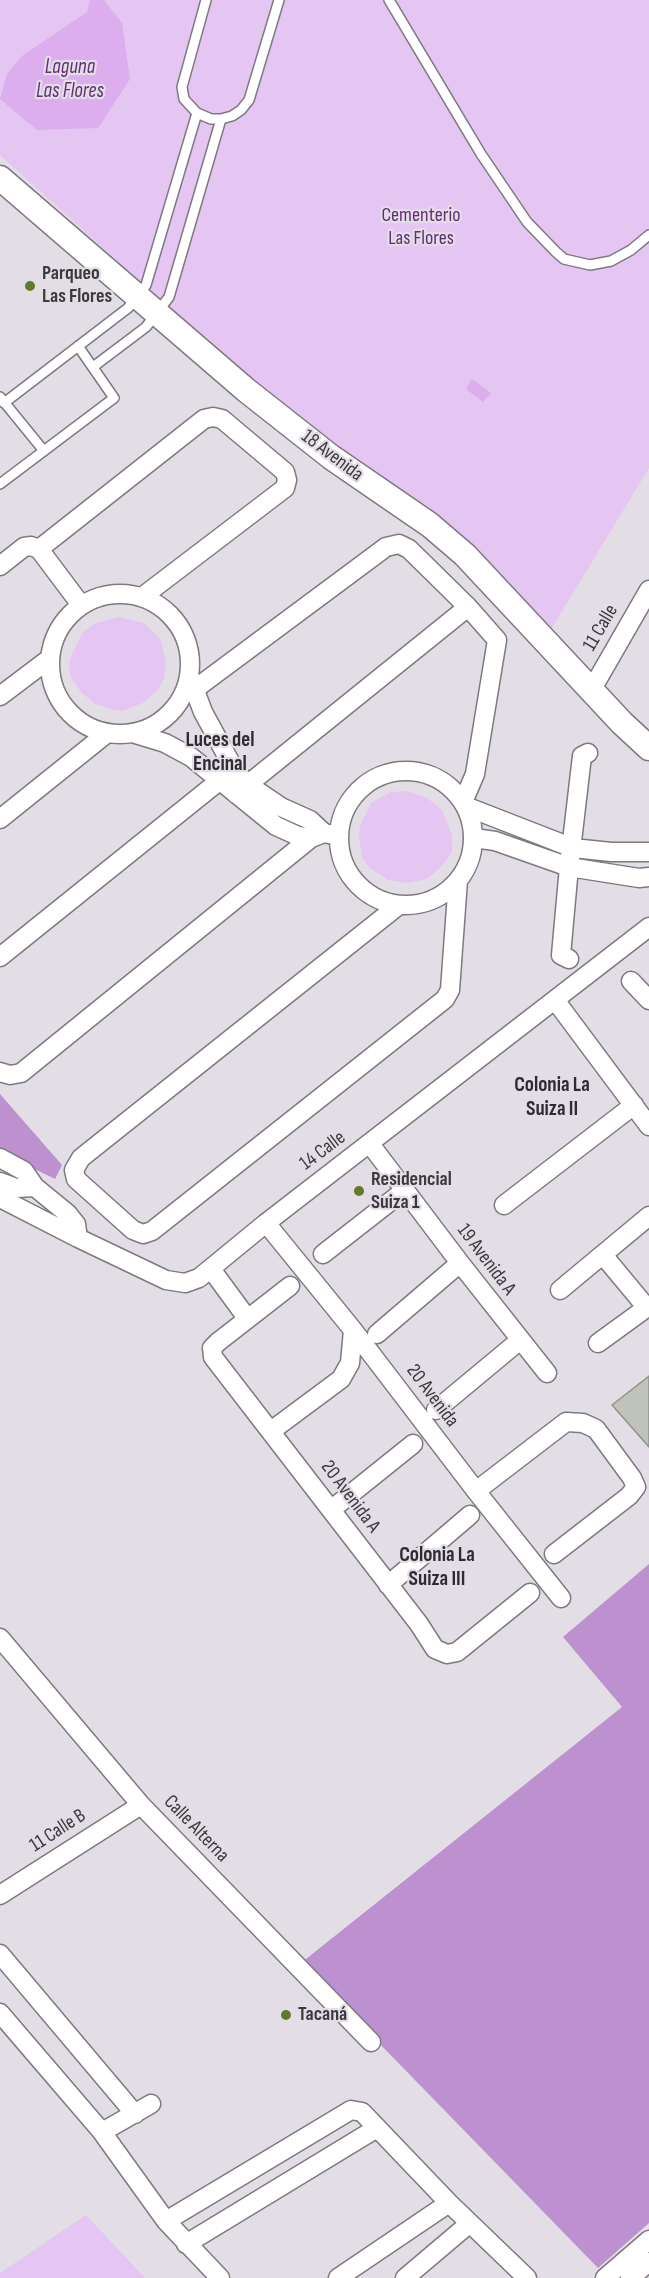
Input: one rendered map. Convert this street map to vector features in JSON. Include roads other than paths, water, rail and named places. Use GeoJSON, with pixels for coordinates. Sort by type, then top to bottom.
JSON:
{"type":"FeatureCollection","features":[{"type":"Feature","properties":{"kind":"street","name":"18 Avenida"},"geometry":{"type":"LineString","coordinates":[[0,178],[246,390],[331,457],[430,525],[465,555],[622,723],[649,748]]}},
{"type":"Feature","properties":{"kind":"street"},"geometry":{"type":"LineString","coordinates":[[39,549],[204,419],[213,417],[222,419],[285,472],[287,480],[285,488],[142,597]]}},
{"type":"Feature","properties":{"kind":"street"},"geometry":{"type":"LineString","coordinates":[[132,734],[153,726],[170,713],[192,682],[386,547],[399,544],[409,549],[468,607],[497,640],[475,774],[464,804]]}},
{"type":"Feature","properties":{"kind":"street"},"geometry":{"type":"LineString","coordinates":[[0,566],[24,547],[31,546],[39,549],[81,605]]}},
{"type":"Feature","properties":{"kind":"street"},"geometry":{"type":"LineString","coordinates":[[0,1072],[10,1075],[21,1073],[325,836],[343,815],[353,796],[369,782],[388,773],[410,771],[431,775],[449,786],[464,804],[470,817],[474,838],[469,862],[458,880],[442,895],[421,903],[399,905],[375,897],[355,882],[346,869],[340,853],[325,836],[298,836],[276,826],[241,789],[234,769],[202,712],[192,682],[190,655],[184,636],[174,619],[160,606],[142,597],[121,593],[100,596],[81,605],[65,620],[54,638],[49,659],[52,684],[63,707],[82,724],[106,734],[132,734],[165,743],[192,757],[219,781],[241,789]]}},
{"type":"Feature","properties":{"kind":"street","name":"11 Calle"},"geometry":{"type":"LineString","coordinates":[[592,689],[648,593]]}},
{"type":"Feature","properties":{"kind":"street"},"geometry":{"type":"LineString","coordinates":[[241,789],[468,607]]}},
{"type":"Feature","properties":{"kind":"street"},"geometry":{"type":"LineString","coordinates":[[0,696],[49,659]]}},
{"type":"Feature","properties":{"kind":"street"},"geometry":{"type":"LineString","coordinates":[[0,819],[106,734]]}},
{"type":"Feature","properties":{"kind":"street"},"geometry":{"type":"LineString","coordinates":[[568,958],[561,955],[569,867],[582,756],[588,753]]}},
{"type":"Feature","properties":{"kind":"street"},"geometry":{"type":"LineString","coordinates":[[0,957],[234,769]]}},
{"type":"Feature","properties":{"kind":"street"},"geometry":{"type":"LineString","coordinates":[[464,804],[573,848],[611,852],[649,852]]}},
{"type":"Feature","properties":{"kind":"street"},"geometry":{"type":"LineString","coordinates":[[474,838],[495,841],[569,867],[639,878],[649,877]]}},
{"type":"Feature","properties":{"kind":"street"},"geometry":{"type":"LineString","coordinates":[[399,905],[81,1158],[74,1170],[76,1179],[133,1230],[144,1234],[152,1231],[445,999],[450,990],[458,880]]}},
{"type":"Feature","properties":{"kind":"street","name":"14 Calle"},"geometry":{"type":"LineString","coordinates":[[0,1198],[166,1280],[185,1283],[199,1278],[266,1223],[649,927]]}},
{"type":"Feature","properties":{"kind":"street"},"geometry":{"type":"LineString","coordinates":[[631,981],[649,1000]]}},
{"type":"Feature","properties":{"kind":"street"},"geometry":{"type":"LineString","coordinates":[[504,1205],[643,1114],[555,1000]]}},
{"type":"Feature","properties":{"kind":"street","name":"19 Avenida A"},"geometry":{"type":"LineString","coordinates":[[370,1144],[519,1341],[547,1373]]}},
{"type":"Feature","properties":{"kind":"street"},"geometry":{"type":"LineString","coordinates":[[0,1158],[24,1171],[35,1187],[68,1214],[76,1224],[78,1238]]}},
{"type":"Feature","properties":{"kind":"street"},"geometry":{"type":"LineString","coordinates":[[0,1182],[16,1188],[35,1187]]}},
{"type":"Feature","properties":{"kind":"street"},"geometry":{"type":"LineString","coordinates":[[323,1254],[405,1190]]}},
{"type":"Feature","properties":{"kind":"street"},"geometry":{"type":"LineString","coordinates":[[560,1290],[649,1216]]}},
{"type":"Feature","properties":{"kind":"street","name":"20 Avenida"},"geometry":{"type":"LineString","coordinates":[[266,1223],[353,1330],[561,1598]]}},
{"type":"Feature","properties":{"kind":"street"},"geometry":{"type":"LineString","coordinates":[[598,1343],[648,1307],[603,1255]]}},
{"type":"Feature","properties":{"kind":"street"},"geometry":{"type":"LineString","coordinates":[[377,1334],[460,1263]]}},
{"type":"Feature","properties":{"kind":"street"},"geometry":{"type":"LineString","coordinates":[[211,1269],[247,1318],[290,1286]]}},
{"type":"Feature","properties":{"kind":"street","name":"20 Avenida A"},"geometry":{"type":"LineString","coordinates":[[247,1318],[212,1348],[213,1357],[332,1509],[435,1649],[447,1654],[457,1652],[530,1593]]}},
{"type":"Feature","properties":{"kind":"street"},"geometry":{"type":"LineString","coordinates":[[271,1431],[341,1379],[350,1363],[353,1330]]}},
{"type":"Feature","properties":{"kind":"street"},"geometry":{"type":"LineString","coordinates":[[436,1410],[519,1341]]}},
{"type":"Feature","properties":{"kind":"street"},"geometry":{"type":"LineString","coordinates":[[476,1491],[566,1422],[583,1423],[596,1429],[632,1478],[636,1487],[629,1496],[554,1554]]}},
{"type":"Feature","properties":{"kind":"street"},"geometry":{"type":"LineString","coordinates":[[332,1509],[413,1444]]}},
{"type":"Feature","properties":{"kind":"street"},"geometry":{"type":"LineString","coordinates":[[388,1584],[470,1515]]}},
{"type":"Feature","properties":{"kind":"street","name":"Calle Alterna"},"geometry":{"type":"LineString","coordinates":[[0,1638],[141,1805],[371,2042]]}},
{"type":"Feature","properties":{"kind":"street","name":"11 Calle B"},"geometry":{"type":"LineString","coordinates":[[0,1895],[141,1805]]}},
{"type":"Feature","properties":{"kind":"street"},"geometry":{"type":"LineString","coordinates":[[0,1954],[135,2114]]}},
{"type":"Feature","properties":{"kind":"street"},"geometry":{"type":"LineString","coordinates":[[0,2013],[102,2132],[166,2221],[220,2278]]}},
{"type":"Feature","properties":{"kind":"street"},"geometry":{"type":"LineString","coordinates":[[102,2132],[151,2104]]}},
{"type":"Feature","properties":{"kind":"street"},"geometry":{"type":"LineString","coordinates":[[166,2221],[351,2110],[362,2112],[449,2203],[527,2278]]}},
{"type":"Feature","properties":{"kind":"street"},"geometry":{"type":"LineString","coordinates":[[186,2244],[377,2128]]}},
{"type":"Feature","properties":{"kind":"street"},"geometry":{"type":"LineString","coordinates":[[338,2278],[449,2203]]}},
{"type":"Feature","properties":{"kind":"street"},"geometry":{"type":"LineString","coordinates":[[405,2278],[470,2223]]}},
{"type":"Feature","properties":{"kind":"street"},"geometry":{"type":"LineString","coordinates":[[605,2278],[649,2240]]}},
{"type":"Feature","properties":{"kind":"street"},"geometry":{"type":"LineString","coordinates":[[630,2278],[649,2262]]}},
{"type":"Feature","properties":{"kind":"lane"},"geometry":{"type":"LineString","coordinates":[[206,0],[182,87],[184,99],[197,113],[211,119],[221,120],[241,110],[249,100],[279,0]]}},
{"type":"Feature","properties":{"kind":"lane"},"geometry":{"type":"LineString","coordinates":[[388,0],[481,153],[527,222],[556,252],[564,259],[590,266],[610,261],[631,250],[649,235]]}},
{"type":"Feature","properties":{"kind":"lane"},"geometry":{"type":"LineString","coordinates":[[44,451],[2,400],[128,308],[146,285],[197,113]]}},
{"type":"Feature","properties":{"kind":"lane"},"geometry":{"type":"LineString","coordinates":[[93,368],[146,327],[169,297],[221,120]]}},
{"type":"Feature","properties":{"kind":"lane"},"geometry":{"type":"LineString","coordinates":[[0,484],[114,398],[78,346]]}},
{"type":"Feature","properties":{"kind":"water","name":"Laguna Las Flores"},"geometry":{"type":"Polygon","coordinates":[[[90,0],[104,0],[122,23],[130,79],[98,128],[37,130],[0,99],[7,74],[22,56],[87,12],[90,0]]]}},
{"type":"Feature","properties":{"kind":"water"},"geometry":{"type":"Polygon","coordinates":[[[472,379],[491,393],[483,402],[466,389],[472,379]]]}},
{"type":"Feature","properties":{"kind":"place","name":"Parqueo Las Flores"},"geometry":{"type":"Point","coordinates":[30,286]}},
{"type":"Feature","properties":{"kind":"place","name":"Residencial Suiza 1"},"geometry":{"type":"Point","coordinates":[359,1191]}},
{"type":"Feature","properties":{"kind":"place","name":"Tacaná"},"geometry":{"type":"Point","coordinates":[286,2015]}},
{"type":"Feature","properties":{"kind":"district","name":"Luces del Encinal"},"geometry":{"type":"Point","coordinates":[220,753]}},
{"type":"Feature","properties":{"kind":"district","name":"Colonia La Suiza II"},"geometry":{"type":"Point","coordinates":[552,1098]}},
{"type":"Feature","properties":{"kind":"district","name":"Colonia La Suiza III"},"geometry":{"type":"Point","coordinates":[437,1568]}},
{"type":"Feature","properties":{"kind":"park label","name":"Cementerio Las Flores"},"geometry":{"type":"Point","coordinates":[421,228]}}]}
